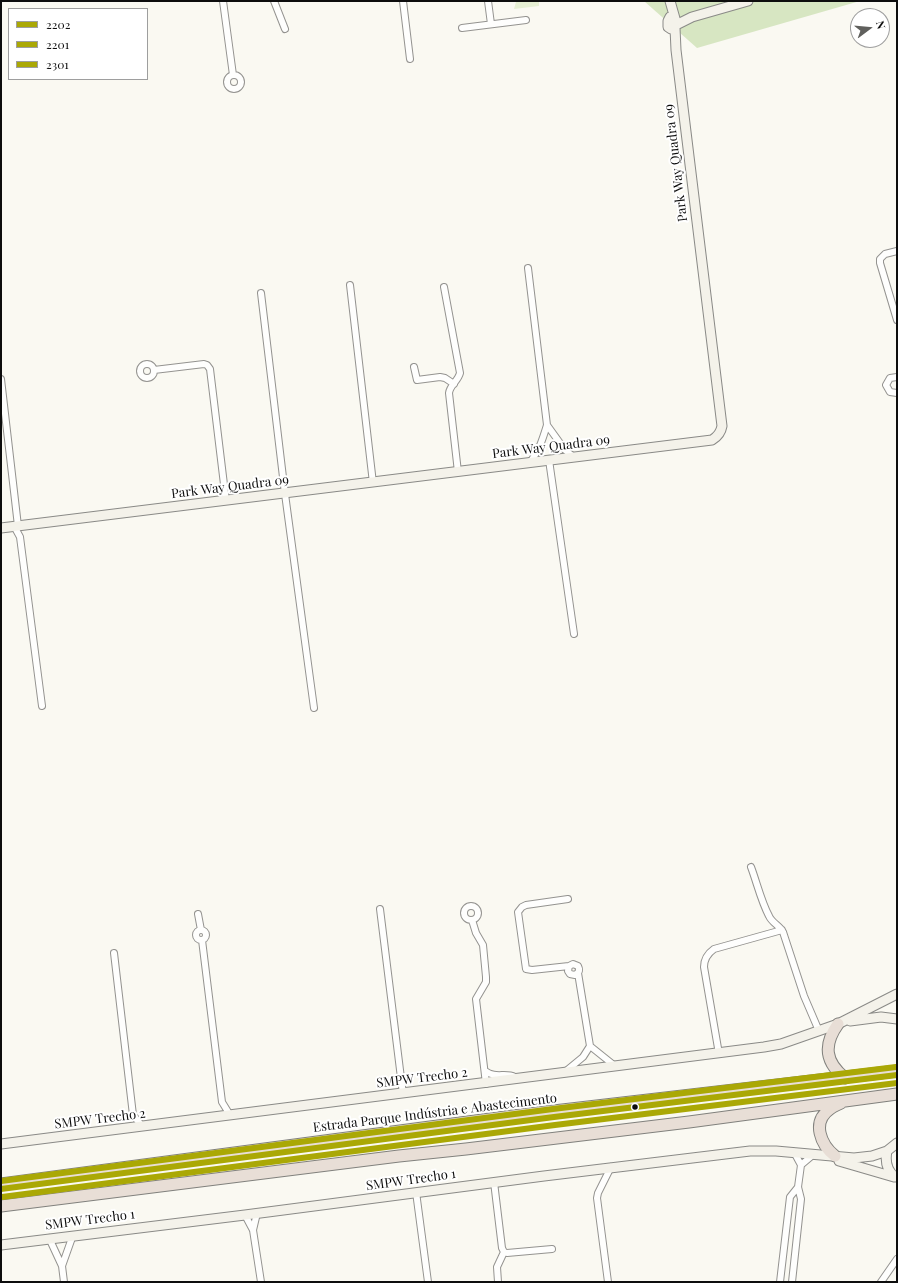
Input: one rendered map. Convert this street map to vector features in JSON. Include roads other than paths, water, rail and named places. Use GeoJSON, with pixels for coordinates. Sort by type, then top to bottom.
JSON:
{"type":"FeatureCollection","features":[{"type":"Feature","properties":{"kind":"highway"},"geometry":{"type":"LineString","coordinates":[[840,1023],[829,1043],[828,1053],[834,1068],[845,1078]]}},
{"type":"Feature","properties":{"kind":"highway","name":"Estrada Parque Indústria e Abastecimento"},"geometry":{"type":"LineString","coordinates":[[1,1184],[528,1114],[897,1071]]}},
{"type":"Feature","properties":{"kind":"highway"},"geometry":{"type":"LineString","coordinates":[[1,1206],[399,1156],[689,1122],[897,1094]]}},
{"type":"Feature","properties":{"kind":"highway"},"geometry":{"type":"LineString","coordinates":[[830,1156],[819,1134],[821,1120],[830,1108],[846,1100]]}},
{"type":"Feature","properties":{"kind":"street"},"geometry":{"type":"LineString","coordinates":[[223,1],[233,75]]}},
{"type":"Feature","properties":{"kind":"street"},"geometry":{"type":"LineString","coordinates":[[274,1],[285,30]]}},
{"type":"Feature","properties":{"kind":"street"},"geometry":{"type":"LineString","coordinates":[[403,1],[410,59]]}},
{"type":"Feature","properties":{"kind":"street"},"geometry":{"type":"LineString","coordinates":[[488,1],[491,24]]}},
{"type":"Feature","properties":{"kind":"street","name":"Park Way Quadra 09"},"geometry":{"type":"LineString","coordinates":[[1,528],[712,440],[718,435],[721,428],[673,22],[669,1]]}},
{"type":"Feature","properties":{"kind":"street"},"geometry":{"type":"LineString","coordinates":[[673,22],[748,1]]}},
{"type":"Feature","properties":{"kind":"street"},"geometry":{"type":"LineString","coordinates":[[462,28],[526,20]]}},
{"type":"Feature","properties":{"kind":"street"},"geometry":{"type":"LineString","coordinates":[[897,251],[886,254],[880,259],[897,320]]}},
{"type":"Feature","properties":{"kind":"street"},"geometry":{"type":"LineString","coordinates":[[528,268],[547,425],[542,440],[529,463]]}},
{"type":"Feature","properties":{"kind":"street"},"geometry":{"type":"LineString","coordinates":[[350,285],[374,483]]}},
{"type":"Feature","properties":{"kind":"street"},"geometry":{"type":"LineString","coordinates":[[444,287],[459,369],[459,376],[450,389],[449,400],[458,472]]}},
{"type":"Feature","properties":{"kind":"street"},"geometry":{"type":"LineString","coordinates":[[261,293],[285,494],[314,708]]}},
{"type":"Feature","properties":{"kind":"street"},"geometry":{"type":"LineString","coordinates":[[154,370],[204,364],[210,369],[226,501]]}},
{"type":"Feature","properties":{"kind":"street"},"geometry":{"type":"LineString","coordinates":[[414,367],[417,380],[445,378],[454,384]]}},
{"type":"Feature","properties":{"kind":"street"},"geometry":{"type":"LineString","coordinates":[[897,376],[890,378],[886,385],[890,392],[897,393]]}},
{"type":"Feature","properties":{"kind":"street"},"geometry":{"type":"LineString","coordinates":[[1,379],[42,706]]}},
{"type":"Feature","properties":{"kind":"street"},"geometry":{"type":"LineString","coordinates":[[547,425],[556,439],[574,458]]}},
{"type":"Feature","properties":{"kind":"street"},"geometry":{"type":"LineString","coordinates":[[542,440],[556,439]]}},
{"type":"Feature","properties":{"kind":"street"},"geometry":{"type":"LineString","coordinates":[[549,460],[574,634]]}},
{"type":"Feature","properties":{"kind":"street"},"geometry":{"type":"LineString","coordinates":[[751,867],[769,916],[782,930],[804,996],[819,1031]]}},
{"type":"Feature","properties":{"kind":"street"},"geometry":{"type":"LineString","coordinates":[[561,1074],[583,1058],[590,1046],[578,973],[575,975],[570,974],[568,970],[569,966],[532,970],[528,970],[526,968],[518,912],[526,905],[568,899]]}},
{"type":"Feature","properties":{"kind":"street"},"geometry":{"type":"LineString","coordinates":[[380,909],[403,1094]]}},
{"type":"Feature","properties":{"kind":"street"},"geometry":{"type":"LineString","coordinates":[[198,914],[200,930],[206,933],[206,937],[202,940],[222,1104],[218,1117]]}},
{"type":"Feature","properties":{"kind":"street"},"geometry":{"type":"LineString","coordinates":[[472,920],[476,933],[483,945],[486,977],[486,982],[476,999],[486,1084]]}},
{"type":"Feature","properties":{"kind":"street"},"geometry":{"type":"LineString","coordinates":[[719,1054],[704,967],[706,956],[714,949],[782,930]]}},
{"type":"Feature","properties":{"kind":"street"},"geometry":{"type":"LineString","coordinates":[[114,953],[133,1115],[127,1128]]}},
{"type":"Feature","properties":{"kind":"street"},"geometry":{"type":"LineString","coordinates":[[840,1023],[897,994]]}},
{"type":"Feature","properties":{"kind":"street"},"geometry":{"type":"LineString","coordinates":[[840,1023],[870,1018],[897,1019]]}},
{"type":"Feature","properties":{"kind":"street","name":"SMPW Trecho 2"},"geometry":{"type":"LineString","coordinates":[[1,1144],[719,1054],[764,1047],[819,1031],[840,1023]]}},
{"type":"Feature","properties":{"kind":"street"},"geometry":{"type":"LineString","coordinates":[[590,1046],[616,1067]]}},
{"type":"Feature","properties":{"kind":"street"},"geometry":{"type":"LineString","coordinates":[[485,1071],[496,1076],[511,1075],[518,1080]]}},
{"type":"Feature","properties":{"kind":"street"},"geometry":{"type":"LineString","coordinates":[[222,1104],[230,1115]]}},
{"type":"Feature","properties":{"kind":"street"},"geometry":{"type":"LineString","coordinates":[[133,1115],[142,1126]]}},
{"type":"Feature","properties":{"kind":"street"},"geometry":{"type":"LineString","coordinates":[[830,1156],[864,1158],[887,1151],[897,1143]]}},
{"type":"Feature","properties":{"kind":"street","name":"SMPW Trecho 1"},"geometry":{"type":"LineString","coordinates":[[1,1245],[611,1167],[750,1151],[794,1152],[830,1156]]}},
{"type":"Feature","properties":{"kind":"street"},"geometry":{"type":"LineString","coordinates":[[887,1151],[885,1158],[886,1165],[888,1170],[895,1177]]}},
{"type":"Feature","properties":{"kind":"street"},"geometry":{"type":"LineString","coordinates":[[792,1282],[801,1199],[798,1187],[801,1165],[794,1152]]}},
{"type":"Feature","properties":{"kind":"street"},"geometry":{"type":"LineString","coordinates":[[801,1165],[814,1154]]}},
{"type":"Feature","properties":{"kind":"street"},"geometry":{"type":"LineString","coordinates":[[830,1156],[895,1177]]}},
{"type":"Feature","properties":{"kind":"street"},"geometry":{"type":"LineString","coordinates":[[608,1282],[597,1198],[611,1167]]}},
{"type":"Feature","properties":{"kind":"street"},"geometry":{"type":"LineString","coordinates":[[494,1182],[502,1248],[504,1252],[497,1266],[498,1282]]}},
{"type":"Feature","properties":{"kind":"street"},"geometry":{"type":"LineString","coordinates":[[780,1282],[790,1197],[798,1187]]}},
{"type":"Feature","properties":{"kind":"street"},"geometry":{"type":"LineString","coordinates":[[416,1192],[428,1282]]}},
{"type":"Feature","properties":{"kind":"street"},"geometry":{"type":"LineString","coordinates":[[789,1204],[800,1206]]}},
{"type":"Feature","properties":{"kind":"street"},"geometry":{"type":"LineString","coordinates":[[253,1230],[257,1213]]}},
{"type":"Feature","properties":{"kind":"street"},"geometry":{"type":"LineString","coordinates":[[245,1215],[253,1230],[261,1282]]}},
{"type":"Feature","properties":{"kind":"street"},"geometry":{"type":"LineString","coordinates":[[62,1266],[73,1235]]}},
{"type":"Feature","properties":{"kind":"street"},"geometry":{"type":"LineString","coordinates":[[49,1238],[62,1266],[64,1282]]}},
{"type":"Feature","properties":{"kind":"street"},"geometry":{"type":"LineString","coordinates":[[785,1240],[796,1241]]}},
{"type":"Feature","properties":{"kind":"street"},"geometry":{"type":"LineString","coordinates":[[504,1252],[552,1249]]}},
{"type":"Feature","properties":{"kind":"street"},"geometry":{"type":"LineString","coordinates":[[880,1282],[897,1259]]}},
{"type":"Feature","properties":{"kind":"street"},"geometry":{"type":"LineString","coordinates":[[781,1272],[793,1273]]}}]}
